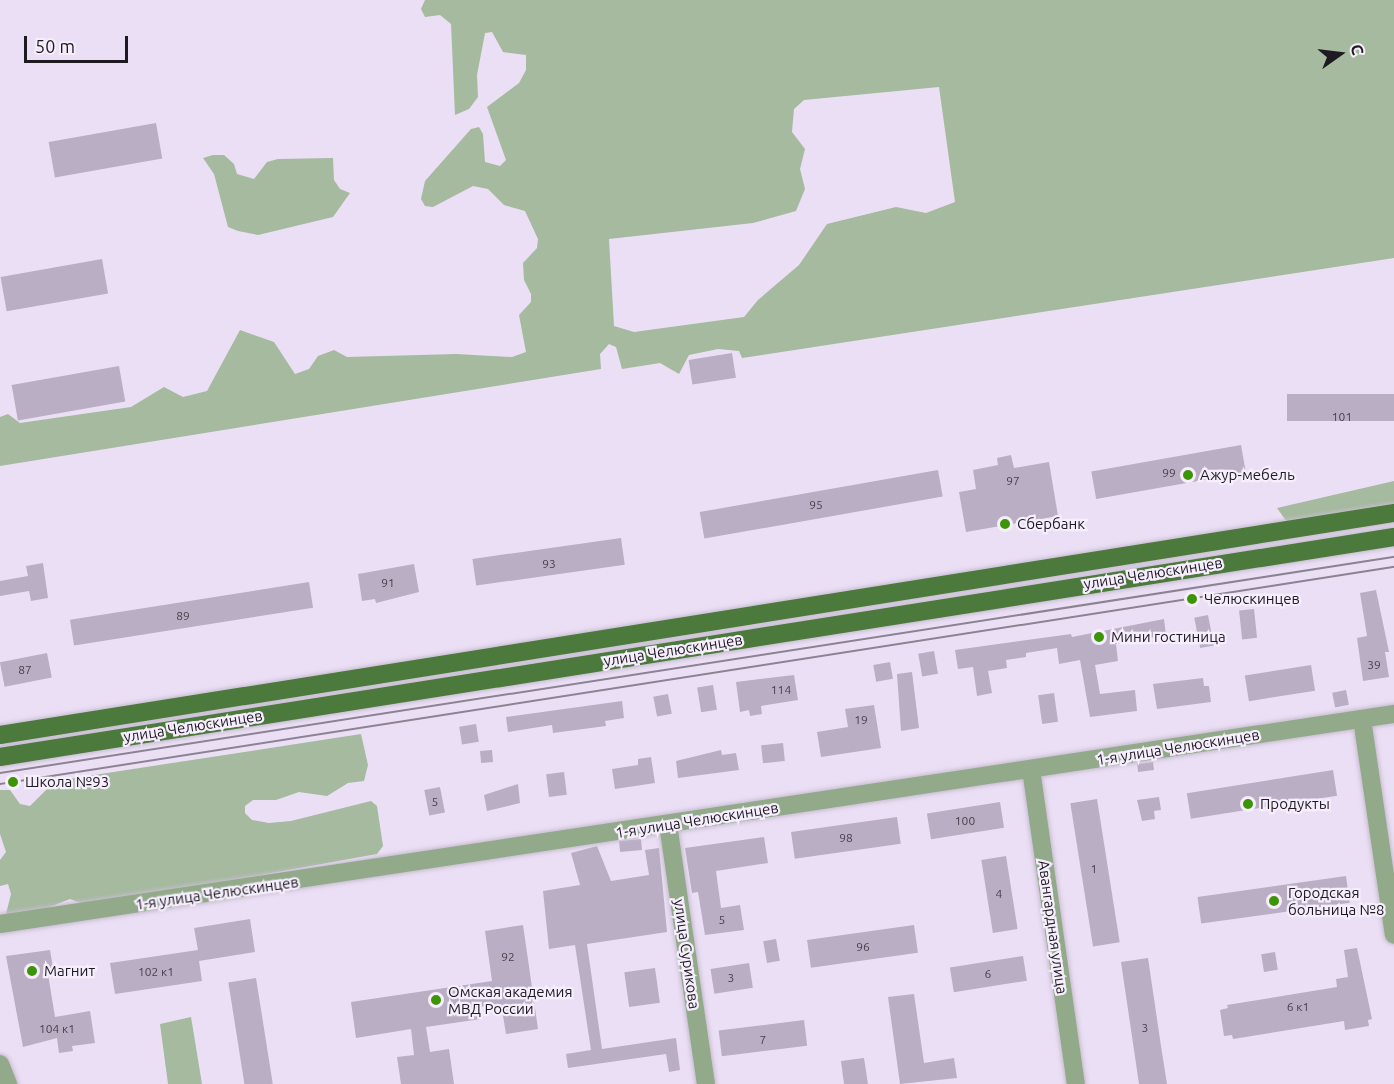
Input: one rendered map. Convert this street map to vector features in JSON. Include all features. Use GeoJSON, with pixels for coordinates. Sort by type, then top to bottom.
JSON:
{"type":"FeatureCollection","features":[{"type":"Feature","properties":{"kind":"main road","name":"улица Челюскинцев"},"geometry":{"type":"LineString","coordinates":[[0,735],[1394,513]]}},
{"type":"Feature","properties":{"kind":"main road"},"geometry":{"type":"LineString","coordinates":[[1279,532],[1282,553]]}},
{"type":"Feature","properties":{"kind":"main road","name":"улица Челюскинцев"},"geometry":{"type":"LineString","coordinates":[[0,757],[1394,537]]}},
{"type":"Feature","properties":{"kind":"main road"},"geometry":{"type":"LineString","coordinates":[[1085,562],[1089,584]]}},
{"type":"Feature","properties":{"kind":"main road"},"geometry":{"type":"LineString","coordinates":[[693,624],[697,646]]}},
{"type":"Feature","properties":{"kind":"main road"},"geometry":{"type":"LineString","coordinates":[[459,661],[462,683]]}},
{"type":"Feature","properties":{"kind":"main road"},"geometry":{"type":"LineString","coordinates":[[361,676],[365,699]]}},
{"type":"Feature","properties":{"kind":"street","name":"1-я улица Челюскинцев"},"geometry":{"type":"LineString","coordinates":[[0,924],[1394,714]]}},
{"type":"Feature","properties":{"kind":"street"},"geometry":{"type":"LineString","coordinates":[[1362,719],[1394,935]]}},
{"type":"Feature","properties":{"kind":"street","name":"Авангардная улица"},"geometry":{"type":"LineString","coordinates":[[1031,769],[1076,1084]]}},
{"type":"Feature","properties":{"kind":"street","name":"улица Сурикова"},"geometry":{"type":"LineString","coordinates":[[668,824],[706,1084]]}},
{"type":"Feature","properties":{"kind":"street"},"geometry":{"type":"LineString","coordinates":[[0,1065],[8,1084]]}},
{"type":"Feature","properties":{"kind":"green space"},"geometry":{"type":"Polygon","coordinates":[[[425,0],[1394,0],[1394,258],[742,358],[739,351],[718,349],[689,355],[679,374],[660,363],[622,369],[616,347],[609,344],[600,354],[601,369],[0,466],[0,417],[8,414],[20,423],[131,407],[164,387],[183,397],[207,391],[240,330],[274,342],[295,374],[309,369],[318,356],[334,350],[347,357],[456,354],[512,357],[526,352],[519,315],[531,302],[531,294],[524,280],[523,263],[537,248],[538,239],[525,211],[504,205],[488,189],[473,186],[433,207],[425,206],[421,199],[425,181],[471,129],[479,127],[483,134],[485,162],[500,166],[506,160],[487,107],[519,83],[526,70],[526,55],[503,52],[492,32],[485,33],[477,75],[478,97],[469,109],[455,115],[451,24],[440,15],[425,17],[421,9],[425,0]],[[939,87],[804,100],[794,109],[792,132],[805,149],[800,169],[805,189],[796,211],[753,223],[609,239],[614,326],[634,332],[744,317],[758,300],[799,265],[827,224],[896,207],[926,213],[955,202],[939,87]]]}},
{"type":"Feature","properties":{"kind":"green space"},"geometry":{"type":"Polygon","coordinates":[[[224,155],[234,164],[237,174],[254,179],[267,162],[278,159],[333,158],[334,180],[340,189],[350,193],[333,217],[258,235],[238,231],[228,227],[214,174],[203,158],[224,155]]]}},
{"type":"Feature","properties":{"kind":"green space"},"geometry":{"type":"Polygon","coordinates":[[[1394,481],[1394,506],[1287,522],[1277,508],[1394,481]]]}},
{"type":"Feature","properties":{"kind":"green space"},"geometry":{"type":"Polygon","coordinates":[[[361,734],[368,765],[364,781],[348,783],[327,796],[299,792],[276,800],[253,800],[245,806],[245,813],[252,820],[269,823],[291,821],[371,801],[377,806],[383,846],[377,854],[89,906],[70,899],[37,912],[5,918],[11,894],[8,884],[0,886],[0,860],[6,852],[0,834],[0,790],[10,790],[20,804],[30,806],[55,781],[361,734]]]}},
{"type":"Feature","properties":{"kind":"green space"},"geometry":{"type":"Polygon","coordinates":[[[191,1017],[202,1084],[168,1084],[160,1024],[191,1017]]]}},
{"type":"Feature","properties":{"kind":"building"},"geometry":{"type":"Polygon","coordinates":[[[156,123],[162,158],[55,177],[49,142],[156,123]]]}},
{"type":"Feature","properties":{"kind":"building"},"geometry":{"type":"Polygon","coordinates":[[[102,259],[108,293],[7,311],[1,277],[102,259]]]}},
{"type":"Feature","properties":{"kind":"building"},"geometry":{"type":"Polygon","coordinates":[[[732,353],[736,378],[692,385],[689,360],[732,353]]]}},
{"type":"Feature","properties":{"kind":"building"},"geometry":{"type":"Polygon","coordinates":[[[119,366],[125,401],[18,420],[12,385],[119,366]]]}},
{"type":"Feature","properties":{"kind":"building"},"geometry":{"type":"Polygon","coordinates":[[[1287,394],[1394,394],[1394,421],[1287,421],[1287,394]]]}},
{"type":"Feature","properties":{"kind":"building"},"geometry":{"type":"Polygon","coordinates":[[[1241,445],[1246,473],[1096,499],[1091,471],[1241,445]]]}},
{"type":"Feature","properties":{"kind":"building"},"geometry":{"type":"Polygon","coordinates":[[[1011,455],[1014,468],[1049,462],[1058,516],[966,532],[959,492],[976,489],[973,470],[998,465],[997,458],[1011,455]]]}},
{"type":"Feature","properties":{"kind":"building"},"geometry":{"type":"Polygon","coordinates":[[[938,470],[943,497],[704,539],[700,512],[938,470]]]}},
{"type":"Feature","properties":{"kind":"building"},"geometry":{"type":"Polygon","coordinates":[[[621,538],[625,565],[476,586],[472,559],[621,538]]]}},
{"type":"Feature","properties":{"kind":"building"},"geometry":{"type":"Polygon","coordinates":[[[43,563],[48,598],[31,601],[29,591],[0,596],[0,581],[28,576],[26,566],[43,563]]]}},
{"type":"Feature","properties":{"kind":"building"},"geometry":{"type":"Polygon","coordinates":[[[414,564],[419,592],[376,603],[375,599],[362,601],[358,574],[414,564]]]}},
{"type":"Feature","properties":{"kind":"building"},"geometry":{"type":"Polygon","coordinates":[[[309,582],[313,608],[74,646],[70,620],[309,582]]]}},
{"type":"Feature","properties":{"kind":"building"},"geometry":{"type":"Polygon","coordinates":[[[1376,590],[1389,652],[1385,652],[1389,677],[1363,681],[1357,638],[1367,636],[1360,593],[1376,590]]]}},
{"type":"Feature","properties":{"kind":"building"},"geometry":{"type":"Polygon","coordinates":[[[1254,609],[1257,638],[1242,639],[1239,611],[1254,609]]]}},
{"type":"Feature","properties":{"kind":"building"},"geometry":{"type":"Polygon","coordinates":[[[1208,615],[1214,645],[1200,648],[1194,618],[1208,615]]]}},
{"type":"Feature","properties":{"kind":"building"},"geometry":{"type":"Polygon","coordinates":[[[1164,619],[1166,635],[1116,644],[1118,661],[1095,665],[1100,694],[1135,690],[1137,711],[1090,717],[1080,660],[1059,664],[1057,648],[1026,653],[1026,657],[1006,660],[1007,668],[988,671],[992,693],[977,696],[973,667],[958,669],[955,650],[1071,634],[1072,637],[1164,619]]]}},
{"type":"Feature","properties":{"kind":"building"},"geometry":{"type":"Polygon","coordinates":[[[934,651],[938,674],[922,676],[918,654],[934,651]]]}},
{"type":"Feature","properties":{"kind":"building"},"geometry":{"type":"Polygon","coordinates":[[[47,653],[52,678],[5,687],[0,662],[47,653]]]}},
{"type":"Feature","properties":{"kind":"building"},"geometry":{"type":"Polygon","coordinates":[[[890,662],[893,679],[876,682],[873,665],[890,662]]]}},
{"type":"Feature","properties":{"kind":"building"},"geometry":{"type":"Polygon","coordinates":[[[1311,665],[1315,691],[1249,701],[1245,675],[1311,665]]]}},
{"type":"Feature","properties":{"kind":"building"},"geometry":{"type":"Polygon","coordinates":[[[912,672],[919,728],[901,731],[897,674],[912,672]]]}},
{"type":"Feature","properties":{"kind":"building"},"geometry":{"type":"Polygon","coordinates":[[[794,675],[798,700],[761,706],[762,714],[750,716],[749,710],[740,712],[736,682],[794,675]]]}},
{"type":"Feature","properties":{"kind":"building"},"geometry":{"type":"Polygon","coordinates":[[[1203,678],[1204,686],[1209,686],[1211,702],[1157,709],[1153,684],[1203,678]]]}},
{"type":"Feature","properties":{"kind":"building"},"geometry":{"type":"Polygon","coordinates":[[[713,685],[717,710],[701,712],[697,688],[713,685]]]}},
{"type":"Feature","properties":{"kind":"building"},"geometry":{"type":"Polygon","coordinates":[[[1346,690],[1349,705],[1335,707],[1332,693],[1346,690]]]}},
{"type":"Feature","properties":{"kind":"building"},"geometry":{"type":"Polygon","coordinates":[[[1054,693],[1058,722],[1042,724],[1038,695],[1054,693]]]}},
{"type":"Feature","properties":{"kind":"building"},"geometry":{"type":"Polygon","coordinates":[[[668,694],[672,714],[657,716],[653,697],[668,694]]]}},
{"type":"Feature","properties":{"kind":"building"},"geometry":{"type":"Polygon","coordinates":[[[622,701],[624,718],[605,721],[606,726],[553,733],[552,725],[508,732],[506,717],[622,701]]]}},
{"type":"Feature","properties":{"kind":"building"},"geometry":{"type":"Polygon","coordinates":[[[874,705],[881,748],[821,757],[817,732],[848,727],[845,709],[874,705]]]}},
{"type":"Feature","properties":{"kind":"building"},"geometry":{"type":"Polygon","coordinates":[[[476,724],[479,742],[462,744],[459,727],[476,724]]]}},
{"type":"Feature","properties":{"kind":"building"},"geometry":{"type":"Polygon","coordinates":[[[783,743],[785,761],[763,763],[761,745],[783,743]]]}},
{"type":"Feature","properties":{"kind":"building"},"geometry":{"type":"Polygon","coordinates":[[[492,750],[493,762],[481,763],[480,751],[492,750]]]}},
{"type":"Feature","properties":{"kind":"building"},"geometry":{"type":"Polygon","coordinates":[[[721,750],[722,755],[736,753],[739,770],[678,778],[676,761],[721,750]]]}},
{"type":"Feature","properties":{"kind":"building"},"geometry":{"type":"Polygon","coordinates":[[[651,757],[655,783],[615,789],[612,769],[638,765],[638,759],[651,757]]]}},
{"type":"Feature","properties":{"kind":"building"},"geometry":{"type":"Polygon","coordinates":[[[1153,762],[1154,770],[1138,772],[1137,764],[1153,762]]]}},
{"type":"Feature","properties":{"kind":"building"},"geometry":{"type":"Polygon","coordinates":[[[1333,770],[1337,796],[1191,819],[1187,793],[1333,770]]]}},
{"type":"Feature","properties":{"kind":"building"},"geometry":{"type":"Polygon","coordinates":[[[564,772],[567,795],[549,797],[546,774],[564,772]]]}},
{"type":"Feature","properties":{"kind":"building"},"geometry":{"type":"Polygon","coordinates":[[[518,784],[520,803],[487,811],[484,795],[518,784]]]}},
{"type":"Feature","properties":{"kind":"building"},"geometry":{"type":"Polygon","coordinates":[[[440,787],[445,813],[429,816],[424,790],[440,787]]]}},
{"type":"Feature","properties":{"kind":"building"},"geometry":{"type":"Polygon","coordinates":[[[1159,797],[1161,810],[1154,811],[1155,819],[1142,821],[1137,800],[1159,797]]]}},
{"type":"Feature","properties":{"kind":"building"},"geometry":{"type":"Polygon","coordinates":[[[1097,799],[1120,942],[1093,946],[1070,803],[1097,799]]]}},
{"type":"Feature","properties":{"kind":"building"},"geometry":{"type":"Polygon","coordinates":[[[1000,802],[1004,828],[931,839],[927,814],[1000,802]]]}},
{"type":"Feature","properties":{"kind":"building"},"geometry":{"type":"Polygon","coordinates":[[[897,817],[901,844],[795,859],[791,832],[897,817]]]}},
{"type":"Feature","properties":{"kind":"building"},"geometry":{"type":"Polygon","coordinates":[[[764,837],[768,863],[716,871],[721,908],[740,905],[744,930],[705,935],[698,892],[692,893],[685,848],[764,837]]]}},
{"type":"Feature","properties":{"kind":"building"},"geometry":{"type":"Polygon","coordinates":[[[641,839],[642,850],[620,852],[619,841],[641,839]]]}},
{"type":"Feature","properties":{"kind":"building"},"geometry":{"type":"Polygon","coordinates":[[[597,846],[611,881],[649,875],[645,850],[659,848],[667,932],[587,944],[602,1049],[676,1038],[680,1070],[669,1072],[666,1054],[568,1068],[566,1054],[591,1050],[575,945],[549,949],[543,891],[580,885],[571,853],[597,846]]]}},
{"type":"Feature","properties":{"kind":"building"},"geometry":{"type":"Polygon","coordinates":[[[1006,856],[1018,929],[993,933],[981,860],[1006,856]]]}},
{"type":"Feature","properties":{"kind":"building","name":"Городская больница №8"},"geometry":{"type":"Polygon","coordinates":[[[1346,876],[1350,903],[1201,924],[1197,897],[1346,876]]]}},
{"type":"Feature","properties":{"kind":"building"},"geometry":{"type":"Polygon","coordinates":[[[250,919],[255,952],[199,961],[202,981],[115,994],[110,963],[198,950],[194,928],[250,919]]]}},
{"type":"Feature","properties":{"kind":"building"},"geometry":{"type":"Polygon","coordinates":[[[523,925],[538,1029],[506,1034],[501,1004],[480,1007],[481,1019],[426,1027],[430,1052],[449,1049],[454,1084],[401,1084],[397,1057],[414,1055],[411,1029],[356,1038],[351,1002],[492,981],[485,931],[523,925]]]}},
{"type":"Feature","properties":{"kind":"building"},"geometry":{"type":"Polygon","coordinates":[[[914,925],[918,953],[811,968],[807,940],[914,925]]]}},
{"type":"Feature","properties":{"kind":"building"},"geometry":{"type":"Polygon","coordinates":[[[776,939],[780,961],[767,963],[763,941],[776,939]]]}},
{"type":"Feature","properties":{"kind":"building"},"geometry":{"type":"Polygon","coordinates":[[[1357,948],[1372,1019],[1368,1020],[1369,1026],[1345,1030],[1344,1021],[1233,1039],[1232,1035],[1224,1036],[1220,1010],[1228,1008],[1227,1005],[1337,987],[1336,979],[1348,977],[1344,950],[1357,948]]]}},
{"type":"Feature","properties":{"kind":"building"},"geometry":{"type":"Polygon","coordinates":[[[50,950],[54,974],[48,974],[55,1017],[90,1011],[95,1043],[72,1046],[73,1051],[59,1053],[57,1038],[23,1047],[6,956],[50,950]]]}},
{"type":"Feature","properties":{"kind":"building"},"geometry":{"type":"Polygon","coordinates":[[[1275,952],[1278,970],[1264,972],[1261,954],[1275,952]]]}},
{"type":"Feature","properties":{"kind":"building"},"geometry":{"type":"Polygon","coordinates":[[[1023,956],[1027,981],[954,992],[950,968],[1023,956]]]}},
{"type":"Feature","properties":{"kind":"building"},"geometry":{"type":"Polygon","coordinates":[[[1148,958],[1167,1084],[1139,1084],[1121,962],[1148,958]]]}},
{"type":"Feature","properties":{"kind":"building"},"geometry":{"type":"Polygon","coordinates":[[[749,963],[753,988],[714,994],[710,969],[749,963]]]}},
{"type":"Feature","properties":{"kind":"building"},"geometry":{"type":"Polygon","coordinates":[[[655,968],[660,1003],[629,1007],[624,972],[655,968]]]}},
{"type":"Feature","properties":{"kind":"building"},"geometry":{"type":"Polygon","coordinates":[[[256,978],[273,1084],[244,1084],[228,982],[256,978]]]}},
{"type":"Feature","properties":{"kind":"building"},"geometry":{"type":"Polygon","coordinates":[[[914,994],[924,1063],[954,1058],[957,1078],[900,1084],[888,997],[914,994]]]}},
{"type":"Feature","properties":{"kind":"building"},"geometry":{"type":"Polygon","coordinates":[[[804,1020],[807,1046],[722,1056],[719,1030],[804,1020]]]}},
{"type":"Feature","properties":{"kind":"building"},"geometry":{"type":"Polygon","coordinates":[[[864,1058],[868,1084],[844,1084],[841,1061],[864,1058]]]}},
{"type":"Feature","properties":{"kind":"tram line"},"geometry":{"type":"LineString","coordinates":[[0,773],[1394,557]]}},
{"type":"Feature","properties":{"kind":"tram line"},"geometry":{"type":"LineString","coordinates":[[0,784],[1394,567]]}},
{"type":"Feature","properties":{"kind":"place","name":"Ажур-мебель"},"geometry":{"type":"Point","coordinates":[1188,475]}},
{"type":"Feature","properties":{"kind":"place","name":"Сбербанк"},"geometry":{"type":"Point","coordinates":[1005,524]}},
{"type":"Feature","properties":{"kind":"place","name":"Челюскинцев"},"geometry":{"type":"Point","coordinates":[1192,599]}},
{"type":"Feature","properties":{"kind":"place","name":"Мини гостиница"},"geometry":{"type":"Point","coordinates":[1099,637]}},
{"type":"Feature","properties":{"kind":"place","name":"Школа №93"},"geometry":{"type":"Point","coordinates":[13,782]}},
{"type":"Feature","properties":{"kind":"place","name":"Продукты"},"geometry":{"type":"Point","coordinates":[1248,804]}},
{"type":"Feature","properties":{"kind":"place","name":"Городская больница №8"},"geometry":{"type":"Point","coordinates":[1274,901]}},
{"type":"Feature","properties":{"kind":"place","name":"Магнит"},"geometry":{"type":"Point","coordinates":[32,971]}},
{"type":"Feature","properties":{"kind":"place","name":"Омская академия МВД России"},"geometry":{"type":"Point","coordinates":[436,1000]}}]}
